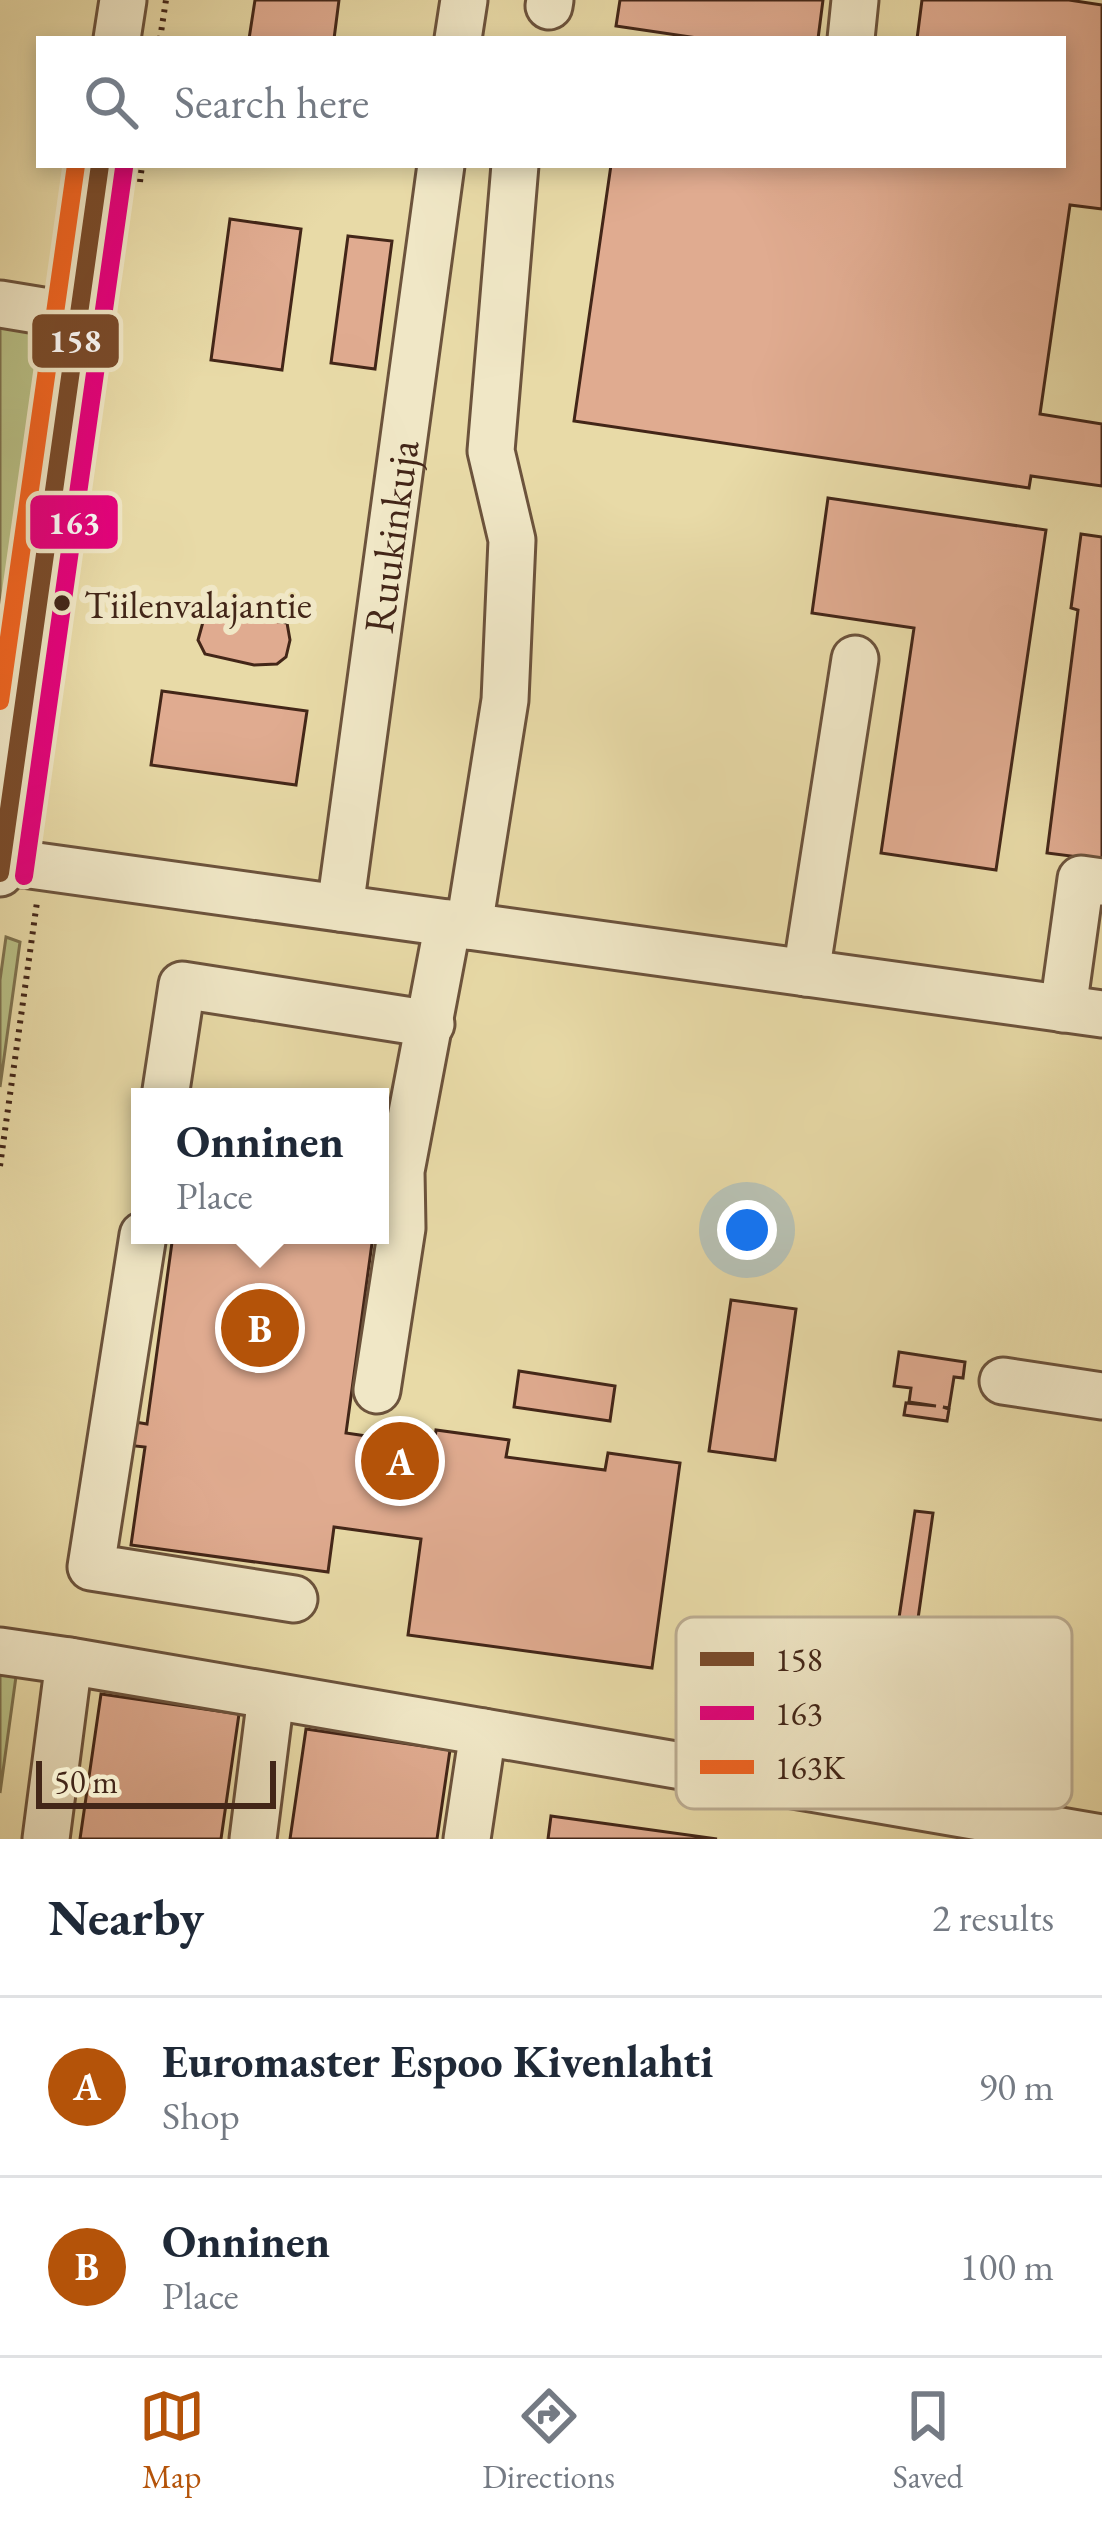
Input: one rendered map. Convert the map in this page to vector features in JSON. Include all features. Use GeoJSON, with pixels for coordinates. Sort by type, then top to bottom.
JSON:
{"type":"FeatureCollection","features":[{"type":"Feature","properties":{"kind":"street"},"geometry":{"type":"LineString","coordinates":[[118,36],[123,0]]}},
{"type":"Feature","properties":{"kind":"street"},"geometry":{"type":"LineString","coordinates":[[458,36],[464,0]]}},
{"type":"Feature","properties":{"kind":"street"},"geometry":{"type":"LineString","coordinates":[[851,36],[856,0]]}},
{"type":"Feature","properties":{"kind":"street"},"geometry":{"type":"LineString","coordinates":[[0,873],[100,168]]}},
{"type":"Feature","properties":{"kind":"street","name":"Ruukinkuja"},"geometry":{"type":"LineString","coordinates":[[340,908],[441,168]]}},
{"type":"Feature","properties":{"kind":"street"},"geometry":{"type":"LineString","coordinates":[[377,1390],[402,1228],[401,1171],[505,700],[512,540],[491,452],[515,168]]}},
{"type":"Feature","properties":{"kind":"street"},"geometry":{"type":"LineString","coordinates":[[0,304],[79,317]]}},
{"type":"Feature","properties":{"kind":"street"},"geometry":{"type":"LineString","coordinates":[[806,973],[855,659]]}},
{"type":"Feature","properties":{"kind":"street"},"geometry":{"type":"LineString","coordinates":[[1,861],[1083,1011],[1081,879],[1102,882]]}},
{"type":"Feature","properties":{"kind":"street"},"geometry":{"type":"LineString","coordinates":[[165,1088],[182,985],[431,1024]]}},
{"type":"Feature","properties":{"kind":"street"},"geometry":{"type":"LineString","coordinates":[[142,1244],[91,1567],[294,1599]]}},
{"type":"Feature","properties":{"kind":"street"},"geometry":{"type":"LineString","coordinates":[[1003,1381],[1102,1396]]}},
{"type":"Feature","properties":{"kind":"street"},"geometry":{"type":"LineString","coordinates":[[0,1651],[676,1765]]}},
{"type":"Feature","properties":{"kind":"street"},"geometry":{"type":"LineString","coordinates":[[46,1839],[69,1661]]}},
{"type":"Feature","properties":{"kind":"street"},"geometry":{"type":"LineString","coordinates":[[253,1839],[271,1696]]}},
{"type":"Feature","properties":{"kind":"street"},"geometry":{"type":"LineString","coordinates":[[467,1839],[483,1732]]}},
{"type":"Feature","properties":{"kind":"street"},"geometry":{"type":"LineString","coordinates":[[933,1809],[1102,1838]]}},
{"type":"Feature","properties":{"kind":"path"},"geometry":{"type":"LineString","coordinates":[[160,36],[166,0]]}},
{"type":"Feature","properties":{"kind":"green space"},"geometry":{"type":"Polygon","coordinates":[[[113,168],[128,168],[70,577],[63,517],[113,168]]]}},
{"type":"Feature","properties":{"kind":"green space"},"geometry":{"type":"Polygon","coordinates":[[[0,318],[38,327],[49,342],[0,696],[0,318]]]}},
{"type":"Feature","properties":{"kind":"green space"},"geometry":{"type":"Polygon","coordinates":[[[6,937],[20,942],[0,1087],[0,980],[6,937]]]}},
{"type":"Feature","properties":{"kind":"green space"},"geometry":{"type":"Polygon","coordinates":[[[0,1659],[18,1662],[0,1793],[0,1659]]]}},
{"type":"Feature","properties":{"kind":"building"},"geometry":{"type":"Polygon","coordinates":[[[255,0],[339,0],[334,36],[249,36],[255,0]]]}},
{"type":"Feature","properties":{"kind":"building"},"geometry":{"type":"Polygon","coordinates":[[[620,0],[823,0],[818,36],[684,36],[616,26],[620,0]]]}},
{"type":"Feature","properties":{"kind":"building"},"geometry":{"type":"Polygon","coordinates":[[[922,0],[1069,0],[1102,5],[1102,209],[1070,205],[1040,414],[1102,424],[1102,486],[1031,476],[1029,488],[574,421],[611,168],[1066,168],[1066,36],[917,36],[922,0]]]}},
{"type":"Feature","properties":{"kind":"building"},"geometry":{"type":"Polygon","coordinates":[[[230,219],[301,229],[282,370],[211,360],[230,219]]]}},
{"type":"Feature","properties":{"kind":"building"},"geometry":{"type":"Polygon","coordinates":[[[348,236],[392,241],[375,369],[331,363],[348,236]]]}},
{"type":"Feature","properties":{"kind":"building"},"geometry":{"type":"Polygon","coordinates":[[[828,498],[1046,530],[996,870],[881,853],[914,628],[812,613],[828,498]]]}},
{"type":"Feature","properties":{"kind":"building"},"geometry":{"type":"Polygon","coordinates":[[[1081,534],[1102,537],[1102,860],[1047,853],[1078,610],[1071,608],[1081,534]]]}},
{"type":"Feature","properties":{"kind":"building"},"geometry":{"type":"Polygon","coordinates":[[[206,611],[287,623],[286,657],[277,664],[254,665],[205,654],[198,640],[206,611]]]}},
{"type":"Feature","properties":{"kind":"building"},"geometry":{"type":"Polygon","coordinates":[[[162,691],[307,711],[296,785],[151,765],[162,691]]]}},
{"type":"Feature","properties":{"kind":"building"},"geometry":{"type":"Polygon","coordinates":[[[172,1244],[372,1244],[346,1433],[434,1446],[436,1430],[509,1440],[506,1457],[605,1470],[608,1453],[680,1463],[652,1668],[408,1635],[421,1539],[334,1527],[328,1572],[131,1545],[145,1447],[126,1445],[129,1421],[147,1424],[172,1244]]]}},
{"type":"Feature","properties":{"kind":"building"},"geometry":{"type":"Polygon","coordinates":[[[731,1300],[796,1309],[775,1460],[709,1451],[731,1300]]]}},
{"type":"Feature","properties":{"kind":"building"},"geometry":{"type":"Polygon","coordinates":[[[899,1352],[965,1362],[963,1378],[954,1377],[949,1408],[943,1407],[949,1409],[947,1421],[904,1415],[906,1403],[936,1406],[909,1402],[911,1388],[894,1386],[899,1352]]]}},
{"type":"Feature","properties":{"kind":"building"},"geometry":{"type":"Polygon","coordinates":[[[519,1371],[615,1386],[610,1421],[514,1407],[519,1371]]]}},
{"type":"Feature","properties":{"kind":"building"},"geometry":{"type":"Polygon","coordinates":[[[915,1511],[933,1513],[918,1617],[899,1617],[915,1511]]]}},
{"type":"Feature","properties":{"kind":"building"},"geometry":{"type":"Polygon","coordinates":[[[101,1694],[239,1714],[221,1839],[80,1839],[101,1694]]]}},
{"type":"Feature","properties":{"kind":"building"},"geometry":{"type":"Polygon","coordinates":[[[306,1729],[450,1750],[437,1839],[290,1839],[306,1729]]]}},
{"type":"Feature","properties":{"kind":"building"},"geometry":{"type":"Polygon","coordinates":[[[551,1816],[717,1839],[548,1839],[551,1816]]]}},
{"type":"Feature","properties":{"kind":"transit line","name":"163K"},"geometry":{"type":"LineString","coordinates":[[0,701],[76,168]]}},
{"type":"Feature","properties":{"kind":"transit line","name":"158"},"geometry":{"type":"LineString","coordinates":[[0,873],[100,168]]}},
{"type":"Feature","properties":{"kind":"transit line","name":"163"},"geometry":{"type":"LineString","coordinates":[[24,876],[124,168]]}},
{"type":"Feature","properties":{"kind":"place","name":"Tiilenvalajantie"},"geometry":{"type":"Point","coordinates":[62,603]}},
{"type":"Feature","properties":{"kind":"place","name":"Onninen"},"geometry":{"type":"Point","coordinates":[260,1328]}},
{"type":"Feature","properties":{"kind":"place","name":"Euromaster Espoo Kivenlahti"},"geometry":{"type":"Point","coordinates":[400,1461]}}]}
